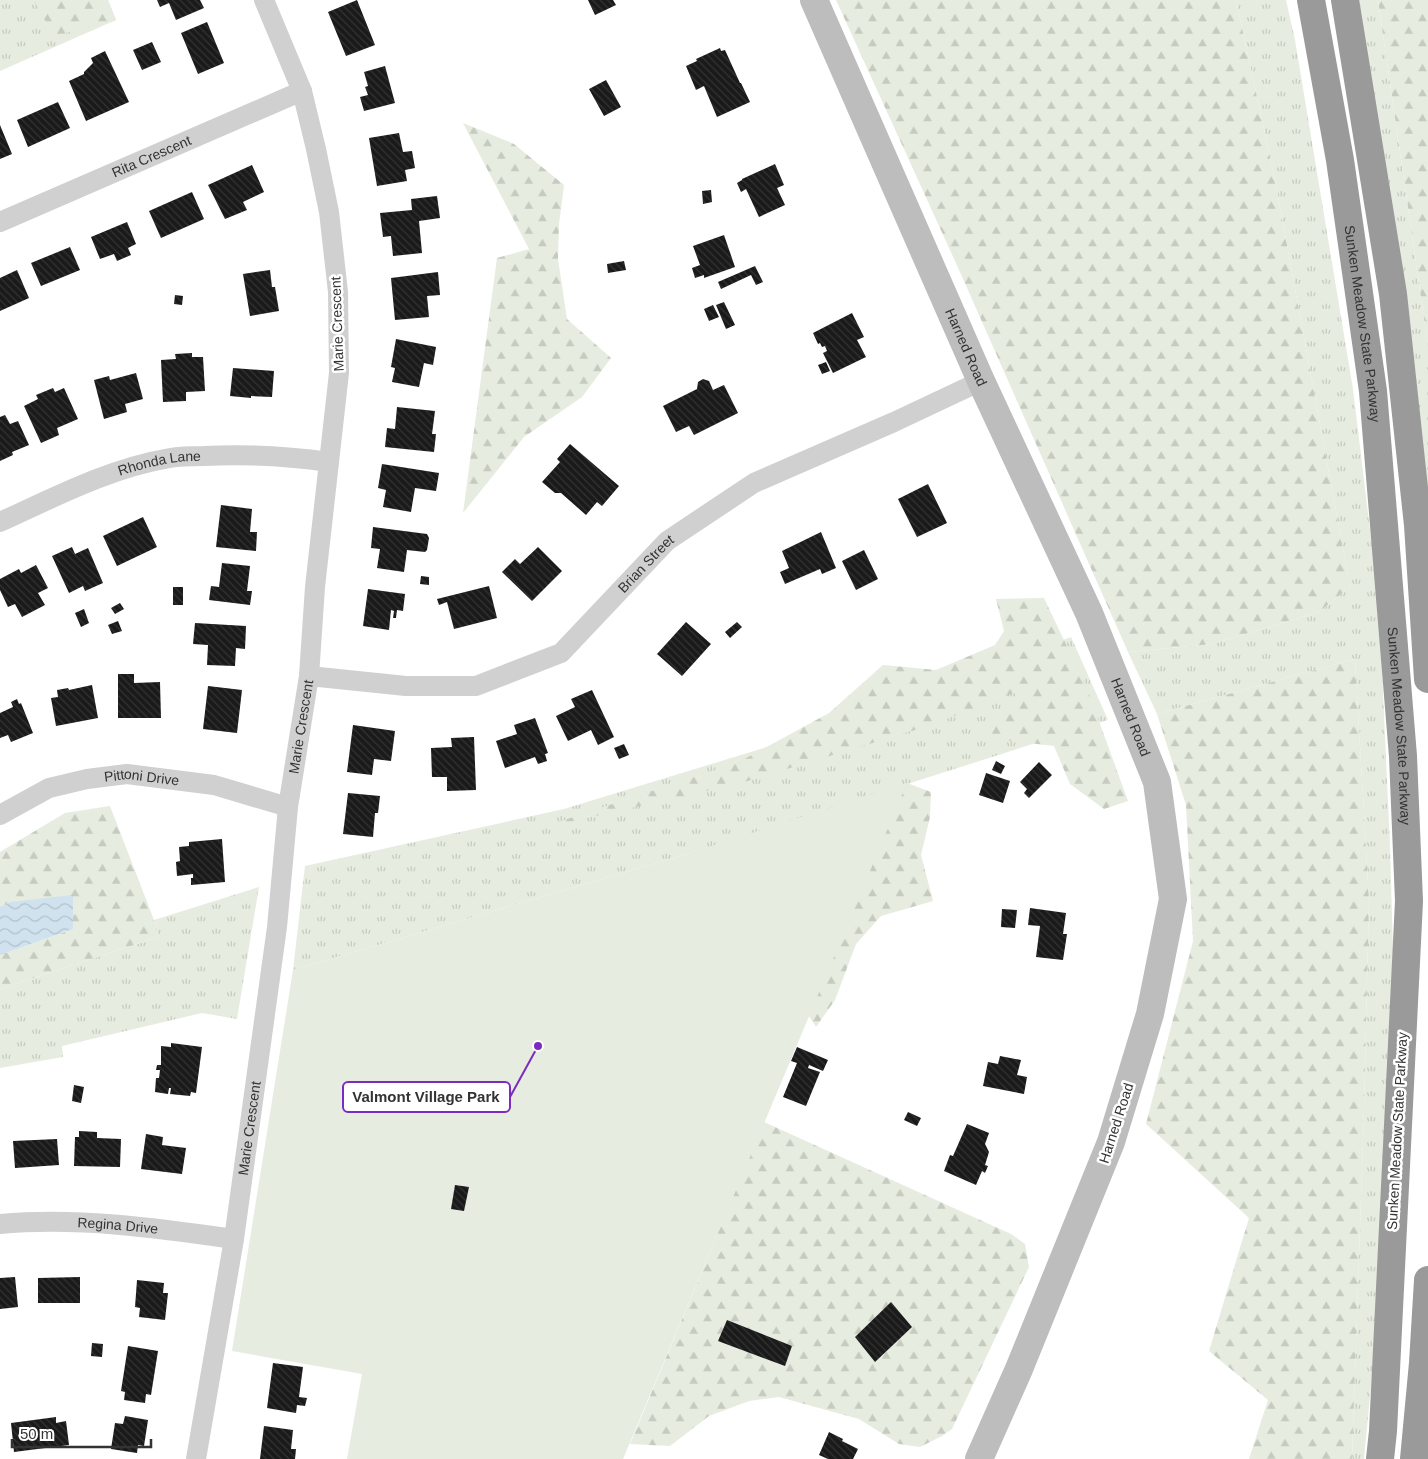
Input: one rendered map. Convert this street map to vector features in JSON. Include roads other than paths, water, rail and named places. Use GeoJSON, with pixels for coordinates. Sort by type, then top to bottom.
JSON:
{"type":"FeatureCollection","features":[{"type":"Feature","properties":{"kind":"highway","name":"Sunken Meadow State Parkway"},"geometry":{"type":"LineString","coordinates":[[1311,0],[1340,160],[1372,381],[1403,756],[1409,901],[1383,1431],[1380,1459]]}},
{"type":"Feature","properties":{"kind":"highway"},"geometry":{"type":"LineString","coordinates":[[1346,0],[1393,294],[1418,525],[1428,679]]}},
{"type":"Feature","properties":{"kind":"highway"},"geometry":{"type":"LineString","coordinates":[[1414,1459],[1428,1280]]}},
{"type":"Feature","properties":{"kind":"main road","name":"Harned Road"},"geometry":{"type":"LineString","coordinates":[[814,0],[981,381],[1089,613],[1157,782],[1173,899],[1150,1014],[1111,1142],[1019,1369],[979,1459]]}},
{"type":"Feature","properties":{"kind":"street","name":"Marie Crescent"},"geometry":{"type":"LineString","coordinates":[[196,1459],[234,1239],[277,927],[288,807],[309,676],[315,587],[339,373],[338,292],[329,212],[302,91],[264,0]]}},
{"type":"Feature","properties":{"kind":"street","name":"Rita Crescent"},"geometry":{"type":"LineString","coordinates":[[0,222],[302,91]]}},
{"type":"Feature","properties":{"kind":"street","name":"Brian Street"},"geometry":{"type":"LineString","coordinates":[[309,676],[406,686],[476,686],[561,653],[667,541],[754,483],[981,381]]}},
{"type":"Feature","properties":{"kind":"street","name":"Rhonda Lane"},"geometry":{"type":"LineString","coordinates":[[0,522],[85,484],[125,469],[171,457],[237,454],[293,457],[329,462]]}},
{"type":"Feature","properties":{"kind":"street","name":"Pittoni Drive"},"geometry":{"type":"LineString","coordinates":[[0,815],[49,788],[87,779],[127,774],[214,785],[288,807]]}},
{"type":"Feature","properties":{"kind":"street","name":"Regina Drive"},"geometry":{"type":"LineString","coordinates":[[0,1224],[29,1221],[107,1224],[234,1239]]}},
{"type":"Feature","properties":{"kind":"water"},"geometry":{"type":"Polygon","coordinates":[[[73,895],[73,929],[0,955],[0,907],[10,902],[73,895]]]}},
{"type":"Feature","properties":{"kind":"place","name":"Valmont Village Park"},"geometry":{"type":"Point","coordinates":[538,1046]}}]}
